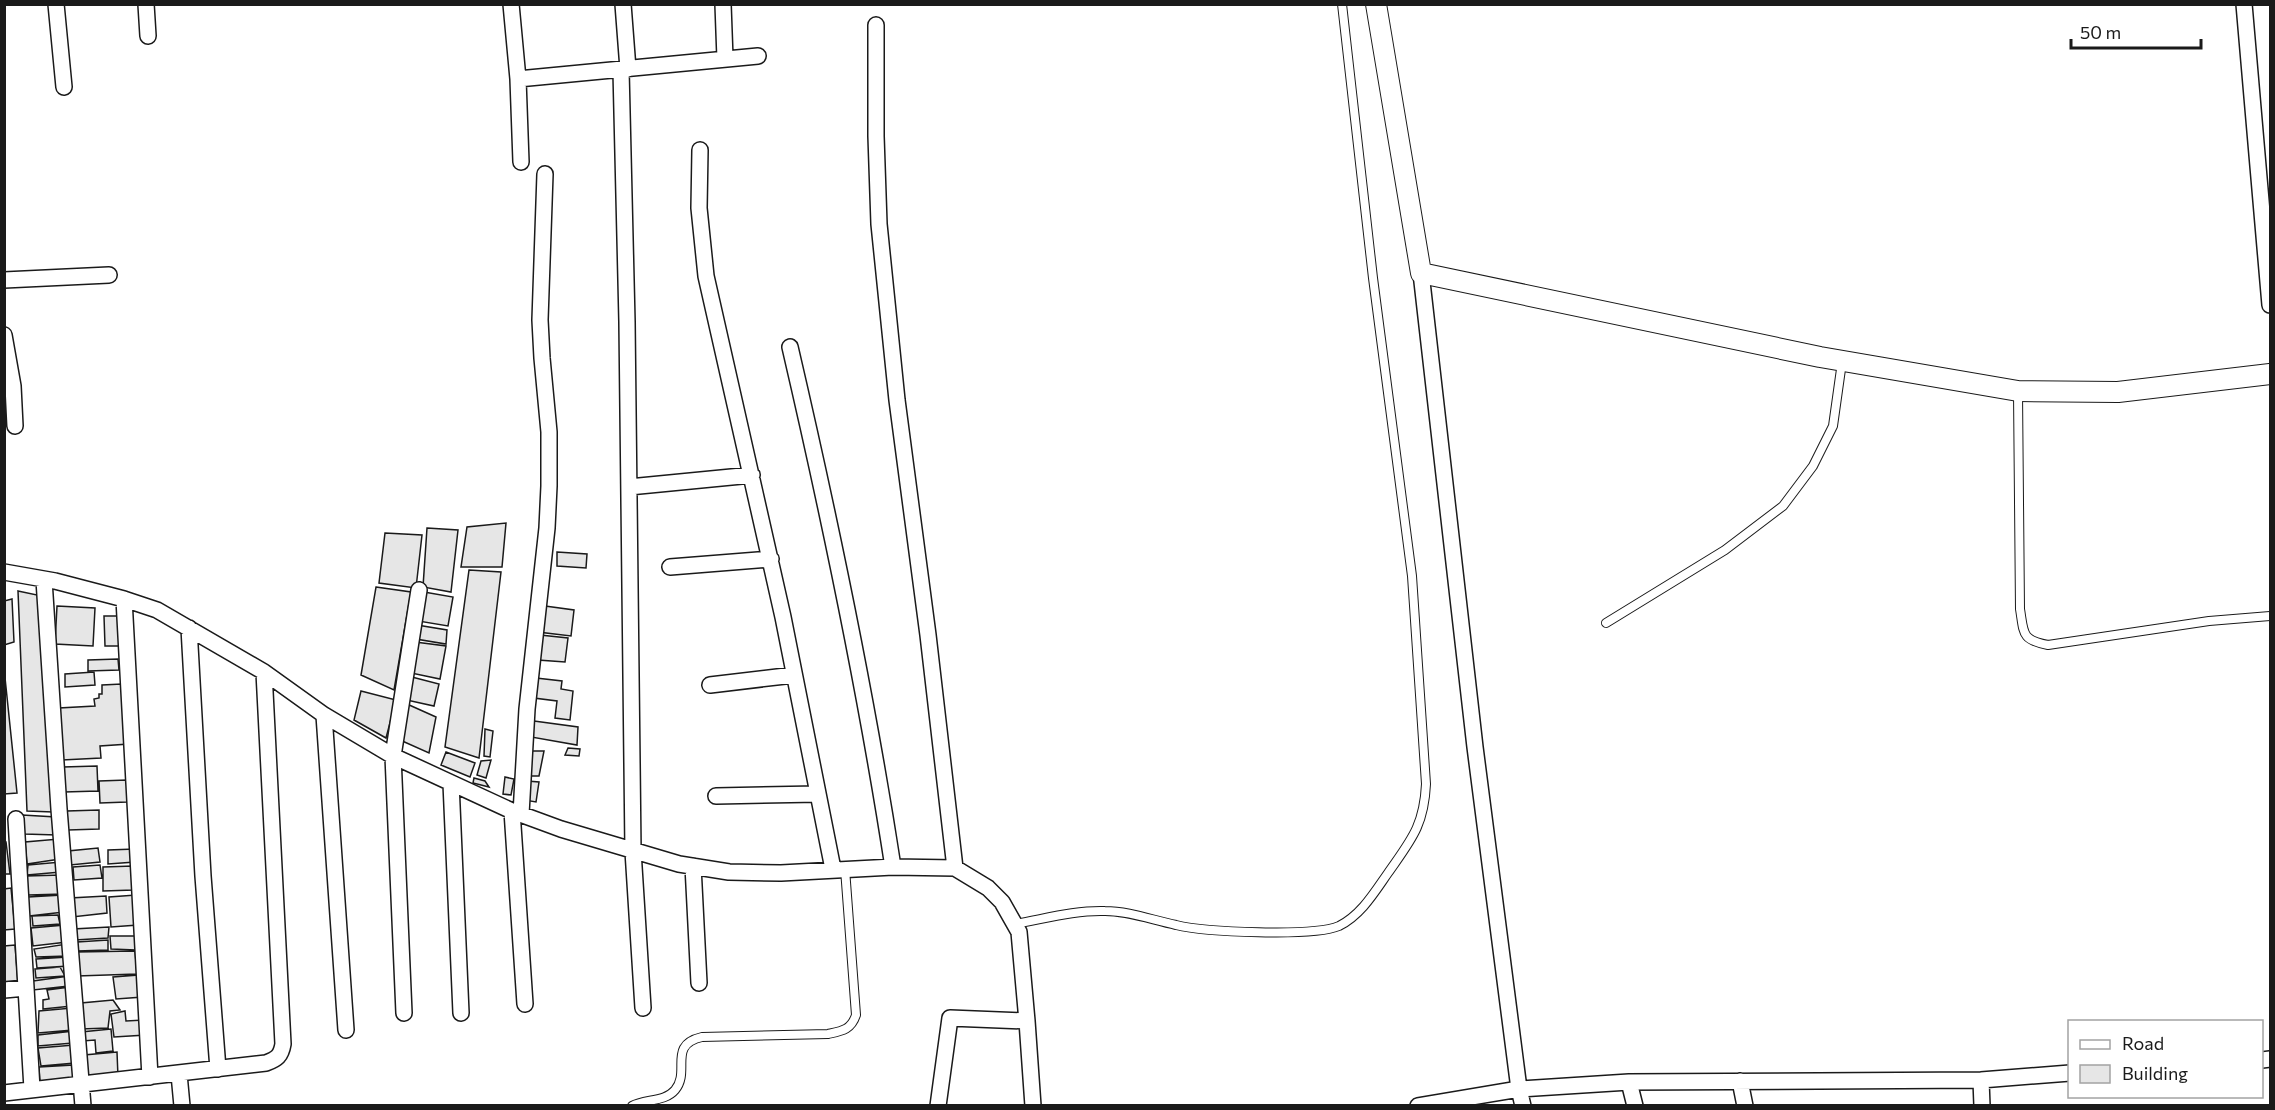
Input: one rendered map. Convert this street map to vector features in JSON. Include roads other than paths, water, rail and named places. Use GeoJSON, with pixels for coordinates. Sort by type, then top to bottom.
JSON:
{"type":"FeatureCollection","features":[{"type":"Feature","properties":{"kind":"street"},"geometry":{"type":"LineString","coordinates":[[56,4],[64,87]]}},
{"type":"Feature","properties":{"kind":"street"},"geometry":{"type":"LineString","coordinates":[[146,4],[148,36]]}},
{"type":"Feature","properties":{"kind":"street"},"geometry":{"type":"LineString","coordinates":[[511,4],[518,79],[521,162]]}},
{"type":"Feature","properties":{"kind":"street"},"geometry":{"type":"LineString","coordinates":[[623,4],[633,851],[643,1008]]}},
{"type":"Feature","properties":{"kind":"street"},"geometry":{"type":"LineString","coordinates":[[723,4],[725,59]]}},
{"type":"Feature","properties":{"kind":"street"},"geometry":{"type":"LineString","coordinates":[[1376,4],[1421,273],[1475,747],[1523,1106]]}},
{"type":"Feature","properties":{"kind":"street"},"geometry":{"type":"LineString","coordinates":[[2244,4],[2271,305]]}},
{"type":"Feature","properties":{"kind":"street"},"geometry":{"type":"LineString","coordinates":[[876,25],[876,136],[882,258],[897,400],[955,868]]}},
{"type":"Feature","properties":{"kind":"street"},"geometry":{"type":"LineString","coordinates":[[518,79],[758,56]]}},
{"type":"Feature","properties":{"kind":"street"},"geometry":{"type":"LineString","coordinates":[[700,150],[699,208],[706,276],[753,475],[818,794],[839,869]]}},
{"type":"Feature","properties":{"kind":"street"},"geometry":{"type":"LineString","coordinates":[[525,1004],[516,813],[547,528],[549,486],[549,432],[540,320],[545,174]]}},
{"type":"Feature","properties":{"kind":"street"},"geometry":{"type":"LineString","coordinates":[[1421,273],[1842,361],[2018,391],[2118,392],[2271,374]]}},
{"type":"Feature","properties":{"kind":"street"},"geometry":{"type":"LineString","coordinates":[[4,280],[108,275]]}},
{"type":"Feature","properties":{"kind":"street"},"geometry":{"type":"LineString","coordinates":[[4,335],[13,386],[15,426]]}},
{"type":"Feature","properties":{"kind":"street"},"geometry":{"type":"LineString","coordinates":[[790,347],[813,446],[879,777],[893,867]]}},
{"type":"Feature","properties":{"kind":"street"},"geometry":{"type":"LineString","coordinates":[[630,487],[753,475]]}},
{"type":"Feature","properties":{"kind":"street"},"geometry":{"type":"LineString","coordinates":[[670,567],[771,559]]}},
{"type":"Feature","properties":{"kind":"street"},"geometry":{"type":"LineString","coordinates":[[4,572],[124,599],[157,610],[264,672],[324,715],[393,756],[516,813],[633,851],[693,866],[729,872],[781,873],[893,867],[955,868],[988,888],[1002,902],[1019,932],[1033,1106]]}},
{"type":"Feature","properties":{"kind":"street"},"geometry":{"type":"LineString","coordinates":[[44,580],[59,809],[83,1106]]}},
{"type":"Feature","properties":{"kind":"street"},"geometry":{"type":"LineString","coordinates":[[404,1013],[393,756],[419,590]]}},
{"type":"Feature","properties":{"kind":"street"},"geometry":{"type":"LineString","coordinates":[[124,599],[150,1077]]}},
{"type":"Feature","properties":{"kind":"street"},"geometry":{"type":"LineString","coordinates":[[189,628],[203,876],[218,1069]]}},
{"type":"Feature","properties":{"kind":"street"},"geometry":{"type":"LineString","coordinates":[[4,1093],[266,1063],[275,1060],[281,1054],[284,1044],[264,672]]}},
{"type":"Feature","properties":{"kind":"street"},"geometry":{"type":"LineString","coordinates":[[710,685],[794,675]]}},
{"type":"Feature","properties":{"kind":"street"},"geometry":{"type":"LineString","coordinates":[[324,715],[345,1030]]}},
{"type":"Feature","properties":{"kind":"street"},"geometry":{"type":"LineString","coordinates":[[451,783],[461,1013]]}},
{"type":"Feature","properties":{"kind":"street"},"geometry":{"type":"LineString","coordinates":[[716,796],[818,794]]}},
{"type":"Feature","properties":{"kind":"street"},"geometry":{"type":"LineString","coordinates":[[16,819],[32,1089]]}},
{"type":"Feature","properties":{"kind":"street"},"geometry":{"type":"LineString","coordinates":[[693,866],[699,983]]}},
{"type":"Feature","properties":{"kind":"street"},"geometry":{"type":"LineString","coordinates":[[4,990],[26,988]]}},
{"type":"Feature","properties":{"kind":"street"},"geometry":{"type":"LineString","coordinates":[[938,1106],[950,1018],[1027,1021]]}},
{"type":"Feature","properties":{"kind":"street"},"geometry":{"type":"LineString","coordinates":[[179,1074],[182,1106]]}},
{"type":"Feature","properties":{"kind":"street"},"geometry":{"type":"LineString","coordinates":[[1418,1106],[1519,1089],[1629,1082],[1981,1080],[2068,1074]]}},
{"type":"Feature","properties":{"kind":"street"},"geometry":{"type":"LineString","coordinates":[[1981,1080],[1982,1106]]}},
{"type":"Feature","properties":{"kind":"street"},"geometry":{"type":"LineString","coordinates":[[1740,1081],[1745,1106]]}},
{"type":"Feature","properties":{"kind":"street"},"geometry":{"type":"LineString","coordinates":[[1629,1082],[1635,1106]]}},
{"type":"Feature","properties":{"kind":"lane"},"geometry":{"type":"LineString","coordinates":[[1015,924],[1104,911],[1126,912],[1190,928],[1246,932],[1324,930],[1338,926],[1354,916],[1369,900],[1420,824],[1425,806],[1426,784],[1412,576],[1342,4]]}},
{"type":"Feature","properties":{"kind":"lane"},"geometry":{"type":"LineString","coordinates":[[1606,623],[1725,550],[1783,506],[1813,466],[1833,426],[1842,361]]}},
{"type":"Feature","properties":{"kind":"lane"},"geometry":{"type":"LineString","coordinates":[[2018,391],[2020,609],[2024,633],[2033,642],[2048,645],[2210,621],[2271,616]]}},
{"type":"Feature","properties":{"kind":"lane"},"geometry":{"type":"LineString","coordinates":[[632,1106],[669,1096],[677,1089],[684,1046],[691,1039],[828,1034],[844,1031],[853,1024],[856,1002],[839,869]]}}]}
